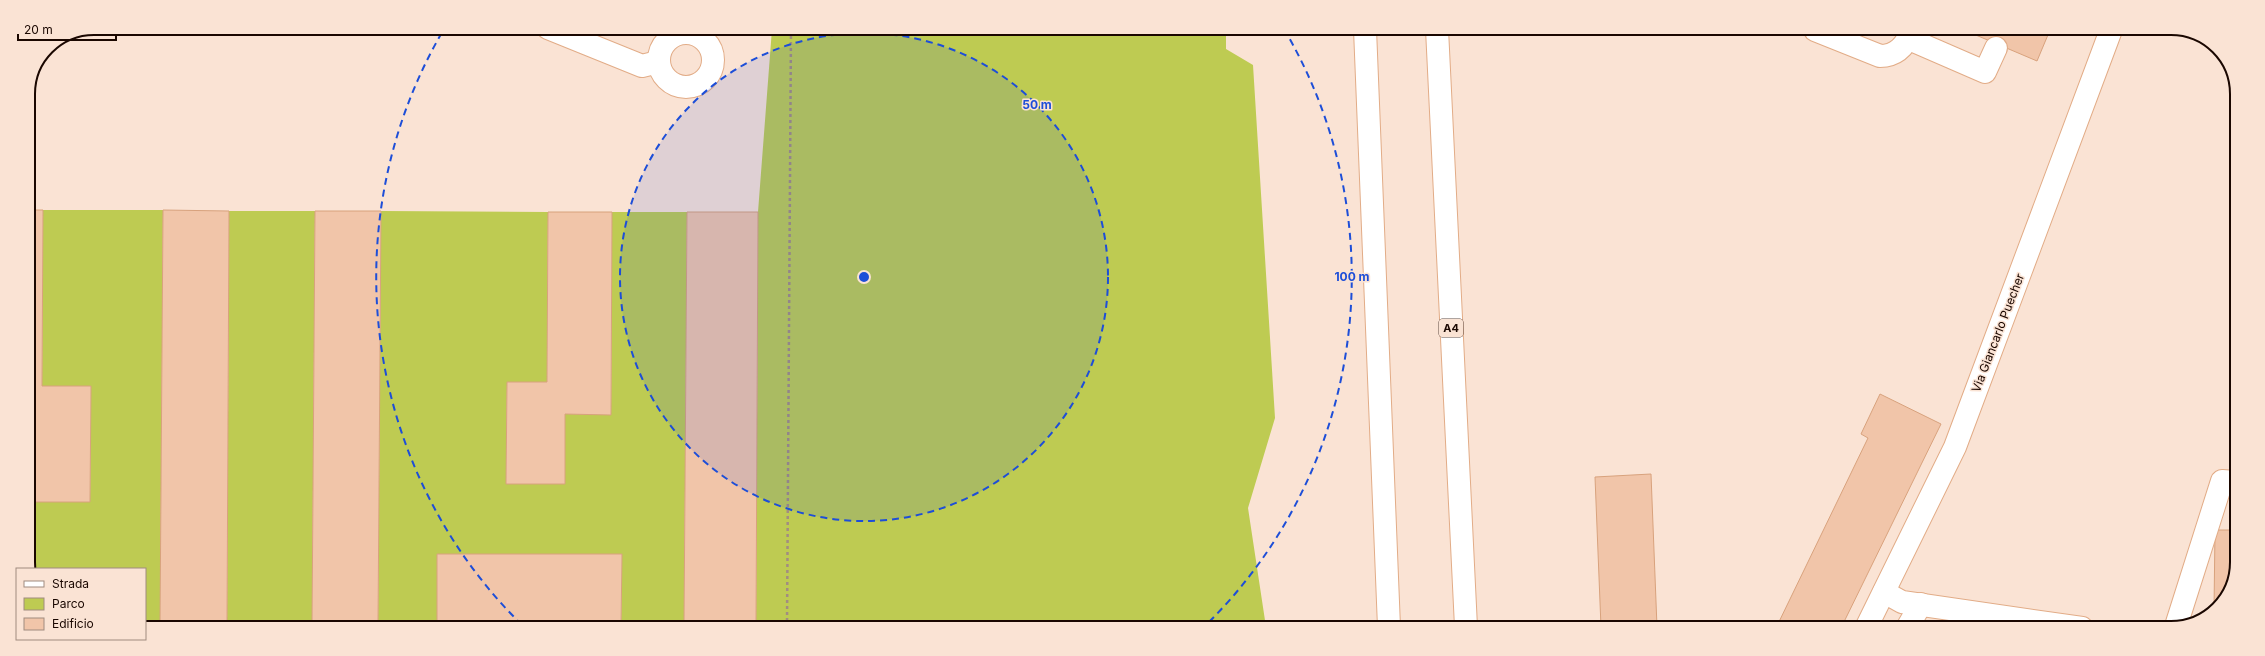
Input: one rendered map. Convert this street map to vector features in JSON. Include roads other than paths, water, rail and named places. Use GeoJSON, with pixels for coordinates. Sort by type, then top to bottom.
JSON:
{"type":"FeatureCollection","features":[{"type":"Feature","properties":{"kind":"main road"},"geometry":{"type":"LineString","coordinates":[[565,35],[642,66],[658,62]]}},
{"type":"Feature","properties":{"kind":"main road"},"geometry":{"type":"LineString","coordinates":[[1365,35],[1390,621]]}},
{"type":"Feature","properties":{"kind":"main road","name":"A4"},"geometry":{"type":"LineString","coordinates":[[1437,35],[1466,621]]}},
{"type":"Feature","properties":{"kind":"main road"},"geometry":{"type":"LineString","coordinates":[[1828,35],[1880,56],[1888,56],[1900,50],[1909,35]]}},
{"type":"Feature","properties":{"kind":"main road"},"geometry":{"type":"LineString","coordinates":[[1912,35],[1985,72],[1996,48]]}},
{"type":"Feature","properties":{"kind":"main road","name":"Via Giancarlo Puecher"},"geometry":{"type":"LineString","coordinates":[[1870,621],[1955,447],[2109,35]]}},
{"type":"Feature","properties":{"kind":"main road"},"geometry":{"type":"LineString","coordinates":[[2178,620],[2222,481],[2230,482]]}},
{"type":"Feature","properties":{"kind":"main road"},"geometry":{"type":"LineString","coordinates":[[1884,592],[1902,602],[2035,621]]}},
{"type":"Feature","properties":{"kind":"main road"},"geometry":{"type":"LineString","coordinates":[[1911,621],[1921,604]]}}]}
